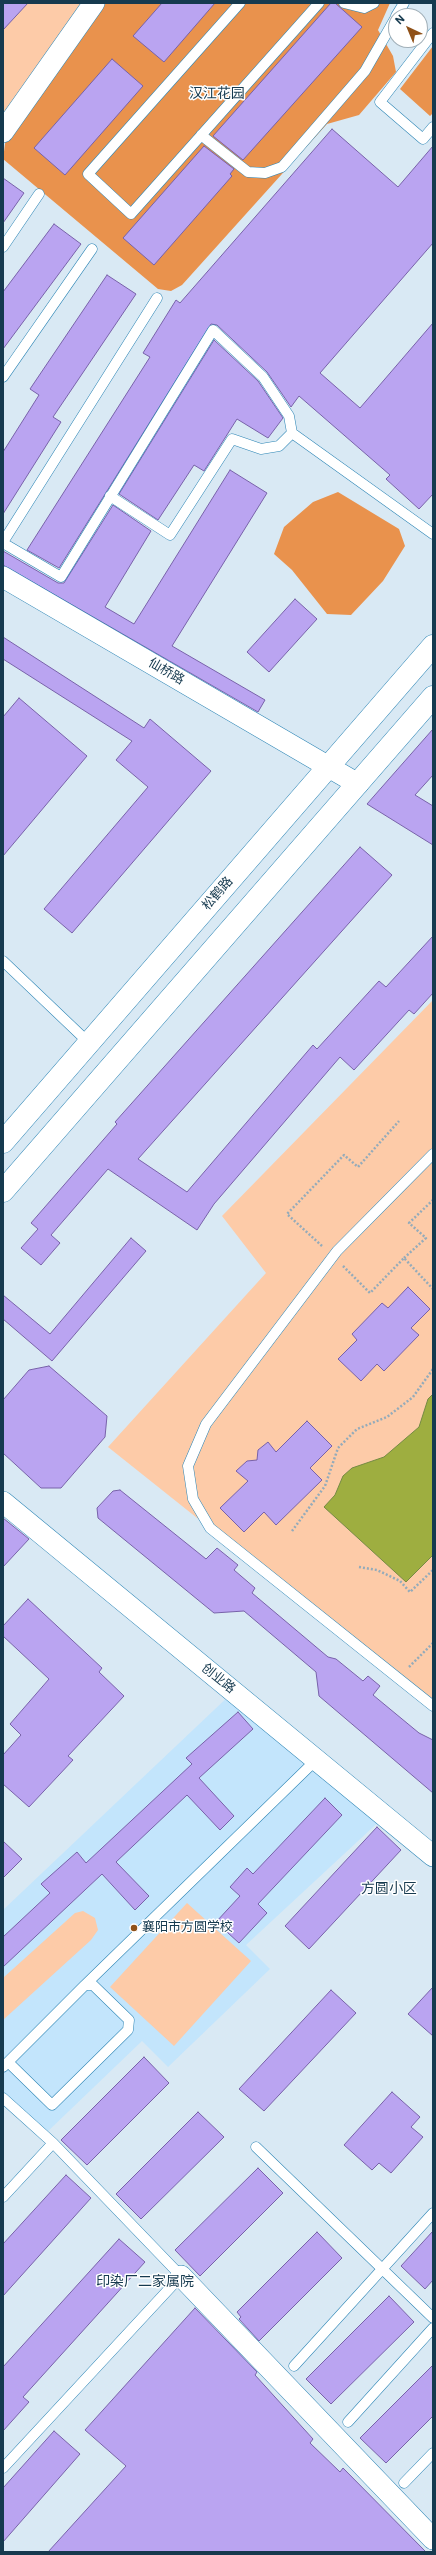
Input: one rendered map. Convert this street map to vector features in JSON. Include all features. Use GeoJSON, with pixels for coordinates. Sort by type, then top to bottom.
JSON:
{"type":"FeatureCollection","features":[{"type":"Feature","properties":{"kind":"main road","name":"松鹤路"},"geometry":{"type":"LineString","coordinates":[[3,1142],[433,646]]}},
{"type":"Feature","properties":{"kind":"main road"},"geometry":{"type":"LineString","coordinates":[[3,1191],[433,697]]}},
{"type":"Feature","properties":{"kind":"street"},"geometry":{"type":"LineString","coordinates":[[3,132],[94,3]]}},
{"type":"Feature","properties":{"kind":"street","name":"仙桥路"},"geometry":{"type":"LineString","coordinates":[[3,577],[358,784]]}},
{"type":"Feature","properties":{"kind":"street","name":"创业路"},"geometry":{"type":"LineString","coordinates":[[3,1502],[433,1856]]}},
{"type":"Feature","properties":{"kind":"street"},"geometry":{"type":"LineString","coordinates":[[181,2276],[433,2539]]}},
{"type":"Feature","properties":{"kind":"lane"},"geometry":{"type":"LineString","coordinates":[[240,3],[88,174],[132,214],[314,4]]}},
{"type":"Feature","properties":{"kind":"lane"},"geometry":{"type":"LineString","coordinates":[[344,3],[364,8],[374,3]]}},
{"type":"Feature","properties":{"kind":"lane"},"geometry":{"type":"LineString","coordinates":[[201,135],[248,172],[265,173],[282,167],[365,71],[388,30]]}},
{"type":"Feature","properties":{"kind":"lane"},"geometry":{"type":"LineString","coordinates":[[433,33],[380,102],[423,139],[433,127]]}},
{"type":"Feature","properties":{"kind":"lane"},"geometry":{"type":"LineString","coordinates":[[3,246],[39,194]]}},
{"type":"Feature","properties":{"kind":"lane"},"geometry":{"type":"LineString","coordinates":[[3,377],[92,249]]}},
{"type":"Feature","properties":{"kind":"lane"},"geometry":{"type":"LineString","coordinates":[[157,298],[3,543],[61,577],[213,330],[263,376],[289,416],[292,433],[433,534]]}},
{"type":"Feature","properties":{"kind":"lane"},"geometry":{"type":"LineString","coordinates":[[110,496],[170,535],[232,439],[260,449],[279,446],[292,433]]}},
{"type":"Feature","properties":{"kind":"lane"},"geometry":{"type":"LineString","coordinates":[[3,961],[89,1043]]}},
{"type":"Feature","properties":{"kind":"lane"},"geometry":{"type":"LineString","coordinates":[[433,1154],[333,1256],[206,1424],[188,1466],[193,1499],[210,1528],[433,1706]]}},
{"type":"Feature","properties":{"kind":"lane"},"geometry":{"type":"LineString","coordinates":[[85,1985],[93,1985],[129,2020],[128,2030],[52,2105],[6,2064],[85,1985],[316,1760]]}},
{"type":"Feature","properties":{"kind":"lane"},"geometry":{"type":"LineString","coordinates":[[3,2098],[53,2143],[181,2276],[3,2468]]}},
{"type":"Feature","properties":{"kind":"lane"},"geometry":{"type":"LineString","coordinates":[[3,2197],[53,2143]]}},
{"type":"Feature","properties":{"kind":"lane"},"geometry":{"type":"LineString","coordinates":[[256,2147],[433,2318]]}},
{"type":"Feature","properties":{"kind":"lane"},"geometry":{"type":"LineString","coordinates":[[294,2366],[433,2213]]}},
{"type":"Feature","properties":{"kind":"lane"},"geometry":{"type":"LineString","coordinates":[[348,2422],[433,2328]]}},
{"type":"Feature","properties":{"kind":"lane"},"geometry":{"type":"LineString","coordinates":[[404,2483],[433,2453]]}},
{"type":"Feature","properties":{"kind":"path"},"geometry":{"type":"LineString","coordinates":[[399,1121],[358,1167],[344,1155],[287,1214],[333,1256],[370,1293],[426,1238],[410,1223],[433,1200]]}},
{"type":"Feature","properties":{"kind":"path"},"geometry":{"type":"LineString","coordinates":[[404,1258],[433,1289]]}},
{"type":"Feature","properties":{"kind":"path"},"geometry":{"type":"LineString","coordinates":[[292,1531],[325,1486],[338,1448],[357,1429],[387,1417],[413,1398],[433,1369]]}},
{"type":"Feature","properties":{"kind":"path"},"geometry":{"type":"LineString","coordinates":[[359,1567],[377,1570],[400,1581],[410,1592],[433,1570]]}},
{"type":"Feature","properties":{"kind":"path"},"geometry":{"type":"LineString","coordinates":[[399,1678],[433,1642]]}},
{"type":"Feature","properties":{"kind":"shaded area"},"geometry":{"type":"Polygon","coordinates":[[[3,3],[94,3],[3,115],[3,3]]]}},
{"type":"Feature","properties":{"kind":"shaded area"},"geometry":{"type":"Polygon","coordinates":[[[106,3],[390,3],[378,30],[393,56],[396,72],[359,115],[327,124],[182,285],[171,291],[158,289],[3,159],[6,137],[106,3]]]}},
{"type":"Feature","properties":{"kind":"shaded area"},"geometry":{"type":"Polygon","coordinates":[[[433,46],[433,113],[430,116],[400,89],[433,46]]]}},
{"type":"Feature","properties":{"kind":"shaded area"},"geometry":{"type":"Polygon","coordinates":[[[338,492],[399,529],[405,546],[383,581],[351,615],[327,614],[292,570],[274,554],[284,527],[313,502],[338,492]]]}},
{"type":"Feature","properties":{"kind":"shaded area"},"geometry":{"type":"Polygon","coordinates":[[[433,1000],[433,1706],[108,1447],[266,1273],[222,1216],[433,1000]]]}},
{"type":"Feature","properties":{"kind":"shaded area"},"geometry":{"type":"Polygon","coordinates":[[[433,1394],[433,1555],[406,1582],[324,1507],[335,1495],[343,1476],[352,1468],[384,1457],[419,1427],[428,1399],[433,1394]]]}},
{"type":"Feature","properties":{"kind":"shaded area","name":"襄阳市方圆学校"},"geometry":{"type":"Polygon","coordinates":[[[233,1692],[385,1816],[246,1945],[270,1969],[168,2067],[142,2041],[44,2135],[3,2098],[3,1910],[233,1692]]]}},
{"type":"Feature","properties":{"kind":"shaded area"},"geometry":{"type":"Polygon","coordinates":[[[187,1903],[251,1961],[174,2046],[110,1987],[187,1903]]]}},
{"type":"Feature","properties":{"kind":"shaded area"},"geometry":{"type":"Polygon","coordinates":[[[83,1911],[95,1918],[98,1930],[91,1940],[3,2020],[3,1978],[75,1913],[83,1911]]]}},
{"type":"Feature","properties":{"kind":"building"},"geometry":{"type":"Polygon","coordinates":[[[3,3],[28,3],[3,30],[3,3]]]}},
{"type":"Feature","properties":{"kind":"building"},"geometry":{"type":"Polygon","coordinates":[[[162,3],[215,3],[164,62],[133,36],[162,3]]]}},
{"type":"Feature","properties":{"kind":"building"},"geometry":{"type":"Polygon","coordinates":[[[331,3],[335,3],[362,27],[243,160],[213,136],[331,3]]]}},
{"type":"Feature","properties":{"kind":"building"},"geometry":{"type":"Polygon","coordinates":[[[112,59],[143,86],[65,175],[34,148],[112,59]]]}},
{"type":"Feature","properties":{"kind":"building"},"geometry":{"type":"Polygon","coordinates":[[[332,129],[398,187],[433,146],[433,243],[320,373],[360,408],[433,323],[433,494],[419,509],[386,479],[390,475],[299,396],[291,407],[267,372],[217,325],[211,324],[59,568],[27,550],[150,357],[143,353],[176,300],[180,303],[332,129]]]}},
{"type":"Feature","properties":{"kind":"building"},"geometry":{"type":"Polygon","coordinates":[[[204,146],[234,169],[230,174],[232,176],[154,265],[123,238],[204,146]]]}},
{"type":"Feature","properties":{"kind":"building"},"geometry":{"type":"Polygon","coordinates":[[[3,178],[24,193],[3,223],[3,178]]]}},
{"type":"Feature","properties":{"kind":"building"},"geometry":{"type":"Polygon","coordinates":[[[54,224],[81,244],[3,349],[3,292],[54,224]]]}},
{"type":"Feature","properties":{"kind":"building"},"geometry":{"type":"Polygon","coordinates":[[[107,275],[136,294],[53,417],[61,422],[3,514],[3,452],[39,395],[30,389],[107,275]]]}},
{"type":"Feature","properties":{"kind":"building"},"geometry":{"type":"Polygon","coordinates":[[[214,340],[258,381],[283,418],[268,438],[237,419],[204,471],[194,465],[158,520],[119,494],[214,340]]]}},
{"type":"Feature","properties":{"kind":"building"},"geometry":{"type":"Polygon","coordinates":[[[230,470],[267,493],[172,646],[265,700],[258,712],[3,565],[3,551],[58,583],[64,583],[113,505],[151,531],[105,607],[134,624],[230,470]]]}},
{"type":"Feature","properties":{"kind":"building"},"geometry":{"type":"Polygon","coordinates":[[[295,599],[317,619],[269,672],[247,652],[295,599]]]}},
{"type":"Feature","properties":{"kind":"building"},"geometry":{"type":"Polygon","coordinates":[[[3,637],[144,728],[150,719],[211,771],[72,933],[44,909],[148,787],[116,760],[132,741],[3,659],[3,637]]]}},
{"type":"Feature","properties":{"kind":"building"},"geometry":{"type":"Polygon","coordinates":[[[19,698],[87,756],[3,856],[3,717],[19,698]]]}},
{"type":"Feature","properties":{"kind":"building"},"geometry":{"type":"Polygon","coordinates":[[[433,729],[433,775],[415,795],[433,806],[433,845],[367,804],[433,729]]]}},
{"type":"Feature","properties":{"kind":"building"},"geometry":{"type":"Polygon","coordinates":[[[360,847],[392,875],[138,1159],[187,1192],[313,1045],[317,1049],[379,981],[386,987],[433,936],[433,993],[414,1014],[409,1010],[354,1070],[340,1057],[214,1204],[197,1230],[108,1169],[51,1235],[60,1243],[41,1265],[21,1248],[38,1229],[31,1223],[117,1124],[115,1122],[360,847]]]}},
{"type":"Feature","properties":{"kind":"building"},"geometry":{"type":"Polygon","coordinates":[[[131,1238],[146,1251],[52,1361],[3,1319],[3,1295],[50,1334],[131,1238]]]}},
{"type":"Feature","properties":{"kind":"building"},"geometry":{"type":"Polygon","coordinates":[[[408,1287],[430,1309],[411,1328],[419,1335],[384,1371],[377,1364],[361,1381],[338,1359],[357,1340],[352,1334],[382,1303],[388,1308],[408,1287]]]}},
{"type":"Feature","properties":{"kind":"building"},"geometry":{"type":"Polygon","coordinates":[[[49,1366],[107,1416],[105,1437],[61,1488],[41,1488],[3,1453],[3,1400],[29,1370],[49,1366]]]}},
{"type":"Feature","properties":{"kind":"building"},"geometry":{"type":"Polygon","coordinates":[[[307,1421],[332,1446],[310,1468],[322,1480],[276,1525],[264,1512],[244,1532],[220,1508],[248,1481],[236,1471],[247,1461],[257,1460],[258,1450],[268,1442],[276,1452],[307,1421]]]}},
{"type":"Feature","properties":{"kind":"building"},"geometry":{"type":"Polygon","coordinates":[[[120,1490],[206,1559],[217,1548],[238,1565],[234,1570],[255,1588],[252,1593],[328,1657],[336,1659],[363,1681],[368,1676],[380,1686],[373,1695],[419,1733],[433,1740],[433,1793],[319,1696],[316,1672],[244,1611],[214,1613],[98,1518],[97,1508],[113,1491],[120,1490]]]}},
{"type":"Feature","properties":{"kind":"building"},"geometry":{"type":"Polygon","coordinates":[[[3,1518],[29,1539],[3,1567],[3,1518]]]}},
{"type":"Feature","properties":{"kind":"building"},"geometry":{"type":"Polygon","coordinates":[[[28,1599],[102,1668],[99,1672],[124,1696],[68,1756],[73,1760],[29,1807],[3,1784],[3,1755],[21,1735],[10,1724],[49,1679],[3,1636],[3,1626],[28,1599]]]}},
{"type":"Feature","properties":{"kind":"building"},"geometry":{"type":"Polygon","coordinates":[[[238,1712],[253,1729],[199,1778],[234,1816],[220,1830],[187,1795],[116,1862],[149,1896],[135,1910],[102,1874],[3,1967],[3,1937],[50,1893],[41,1884],[77,1852],[86,1863],[192,1764],[186,1758],[238,1712]]]}},
{"type":"Feature","properties":{"kind":"building"},"geometry":{"type":"Polygon","coordinates":[[[325,1798],[342,1815],[258,1904],[267,1913],[239,1943],[216,1922],[240,1896],[230,1887],[247,1868],[253,1874],[325,1798]]]}},
{"type":"Feature","properties":{"kind":"building"},"geometry":{"type":"Polygon","coordinates":[[[377,1827],[401,1850],[309,1949],[285,1926],[377,1827]]]}},
{"type":"Feature","properties":{"kind":"building"},"geometry":{"type":"Polygon","coordinates":[[[3,1841],[22,1859],[3,1878],[3,1841]]]}},
{"type":"Feature","properties":{"kind":"building"},"geometry":{"type":"Polygon","coordinates":[[[433,1987],[433,2036],[408,2014],[433,1987]]]}},
{"type":"Feature","properties":{"kind":"building"},"geometry":{"type":"Polygon","coordinates":[[[331,1990],[356,2013],[264,2111],[239,2089],[331,1990]]]}},
{"type":"Feature","properties":{"kind":"building"},"geometry":{"type":"Polygon","coordinates":[[[144,2057],[169,2083],[87,2165],[61,2140],[144,2057]]]}},
{"type":"Feature","properties":{"kind":"building"},"geometry":{"type":"Polygon","coordinates":[[[392,2092],[420,2117],[411,2127],[423,2137],[391,2173],[379,2163],[372,2170],[344,2145],[392,2092]]]}},
{"type":"Feature","properties":{"kind":"building"},"geometry":{"type":"Polygon","coordinates":[[[198,2112],[224,2137],[141,2219],[116,2194],[198,2112]]]}},
{"type":"Feature","properties":{"kind":"building"},"geometry":{"type":"Polygon","coordinates":[[[258,2168],[283,2193],[200,2276],[175,2250],[258,2168]]]}},
{"type":"Feature","properties":{"kind":"building"},"geometry":{"type":"Polygon","coordinates":[[[66,2175],[91,2198],[3,2296],[3,2244],[66,2175]]]}},
{"type":"Feature","properties":{"kind":"building"},"geometry":{"type":"Polygon","coordinates":[[[433,2231],[433,2280],[425,2289],[401,2266],[433,2231]]]}},
{"type":"Feature","properties":{"kind":"building"},"geometry":{"type":"Polygon","coordinates":[[[317,2232],[342,2258],[259,2341],[239,2319],[241,2317],[237,2312],[317,2232]]]}},
{"type":"Feature","properties":{"kind":"building"},"geometry":{"type":"Polygon","coordinates":[[[119,2239],[145,2262],[23,2397],[29,2402],[3,2431],[3,2367],[119,2239]]]}},
{"type":"Feature","properties":{"kind":"building"},"geometry":{"type":"Polygon","coordinates":[[[389,2296],[414,2322],[331,2404],[306,2379],[389,2296]]]}},
{"type":"Feature","properties":{"kind":"building"},"geometry":{"type":"Polygon","coordinates":[[[195,2308],[257,2372],[255,2375],[313,2439],[310,2443],[340,2472],[343,2468],[426,2552],[48,2552],[126,2466],[85,2430],[195,2308]]]}},
{"type":"Feature","properties":{"kind":"building"},"geometry":{"type":"Polygon","coordinates":[[[433,2365],[433,2416],[386,2463],[360,2438],[433,2365]]]}},
{"type":"Feature","properties":{"kind":"building"},"geometry":{"type":"Polygon","coordinates":[[[54,2431],[80,2454],[3,2542],[3,2488],[54,2431]]]}},
{"type":"Feature","properties":{"kind":"place","name":"襄阳市方圆学校"},"geometry":{"type":"Point","coordinates":[134,1928]}},
{"type":"Feature","properties":{"kind":"district","name":"汉江花园"},"geometry":{"type":"Point","coordinates":[217,94]}},
{"type":"Feature","properties":{"kind":"district","name":"方圆小区"},"geometry":{"type":"Point","coordinates":[389,1889]}},
{"type":"Feature","properties":{"kind":"district","name":"印染厂二家属院"},"geometry":{"type":"Point","coordinates":[145,2282]}}]}
